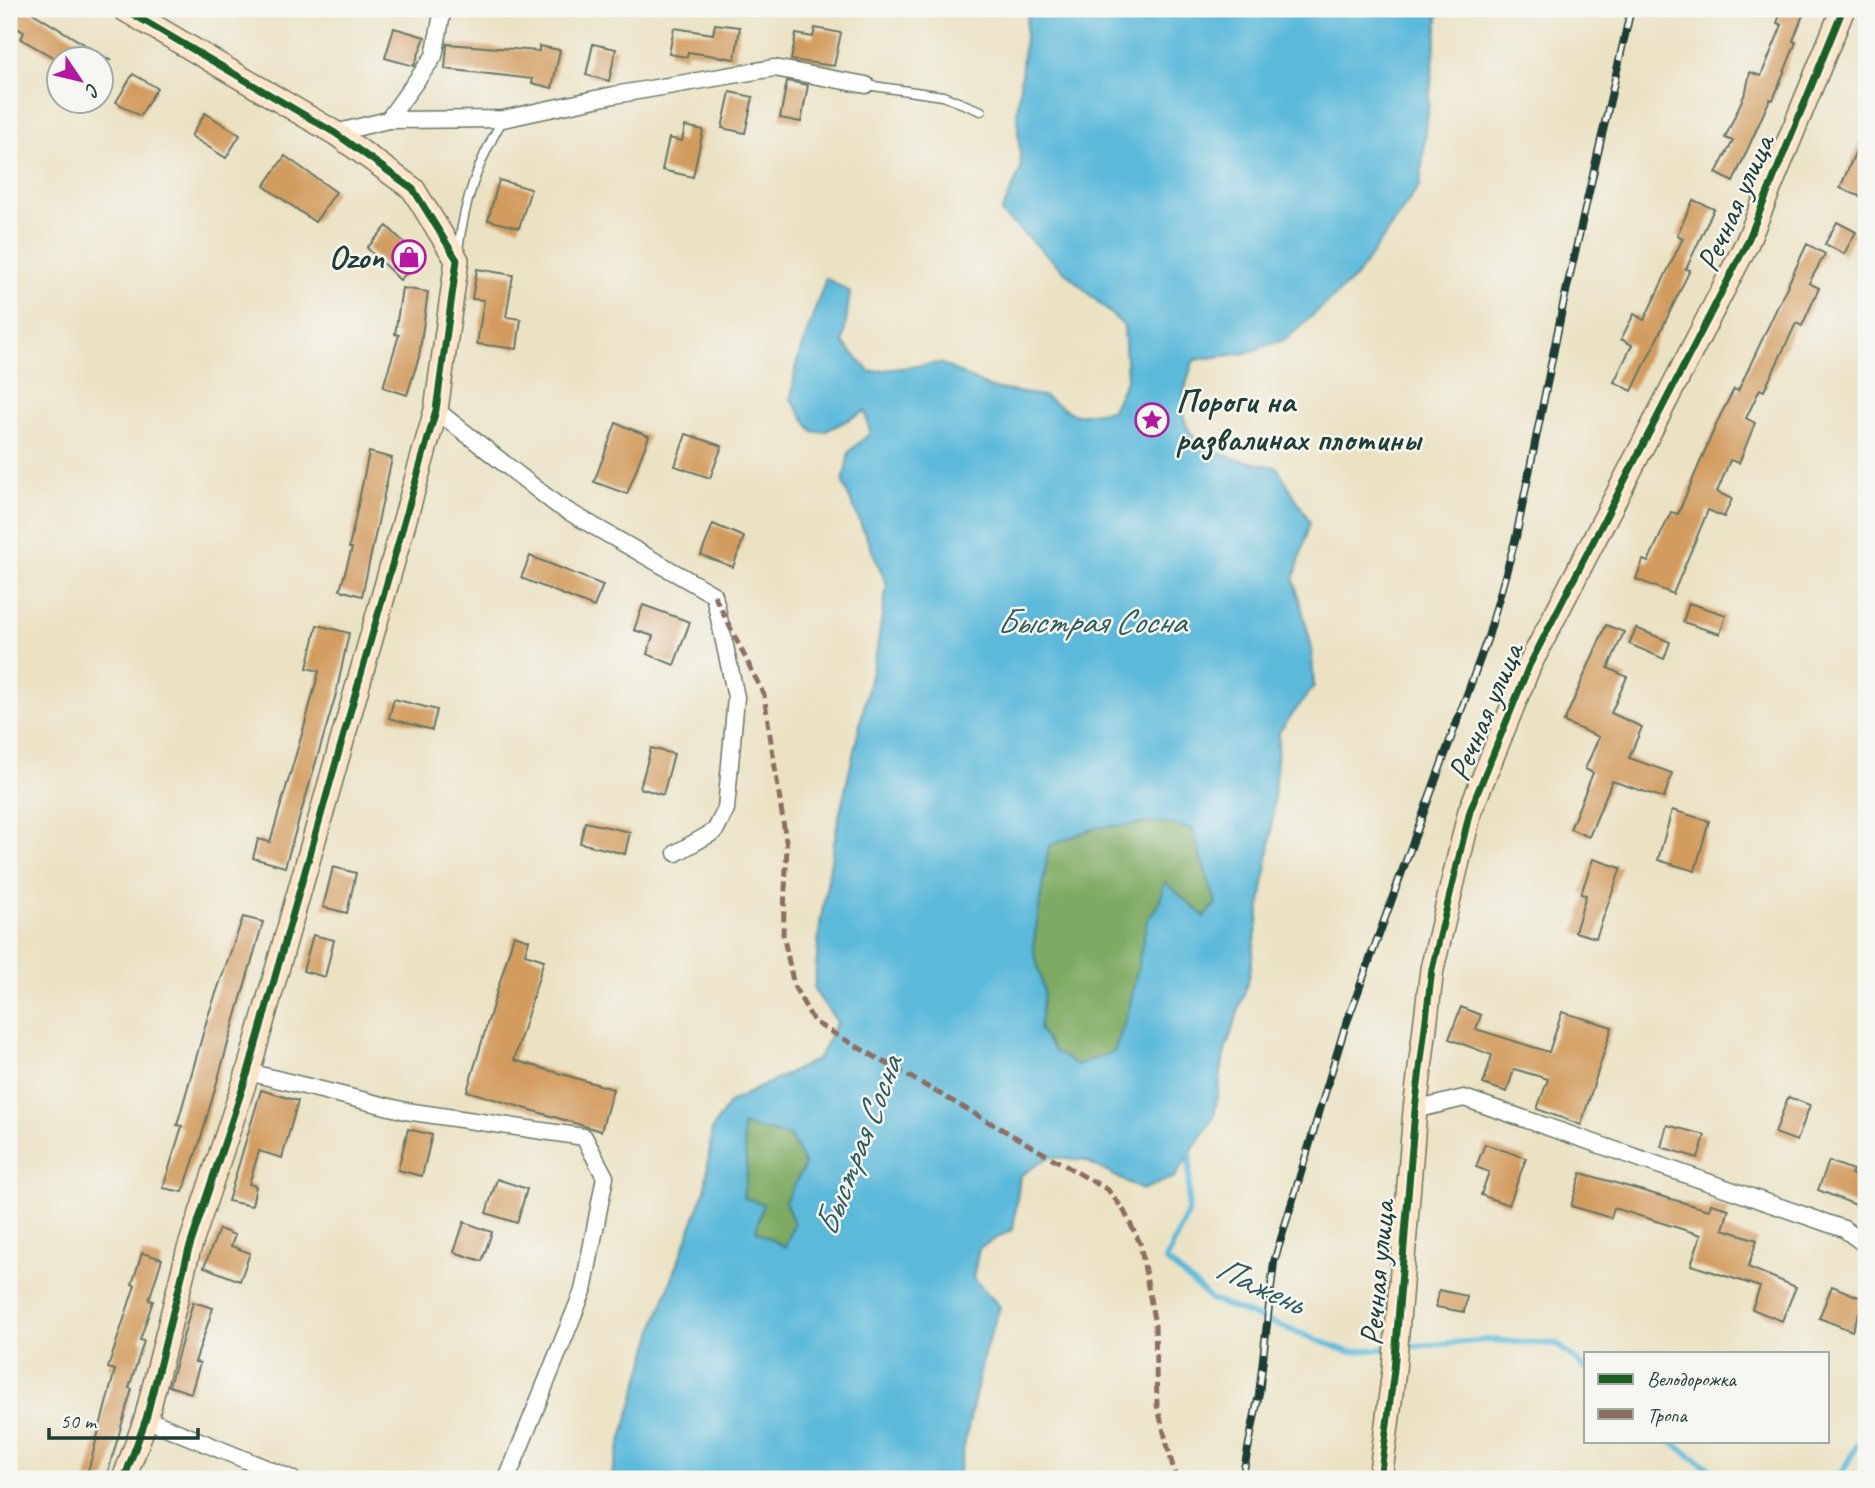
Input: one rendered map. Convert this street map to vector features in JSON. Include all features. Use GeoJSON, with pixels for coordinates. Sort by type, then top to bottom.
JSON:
{"type":"FeatureCollection","features":[{"type":"Feature","properties":{"kind":"street"},"geometry":{"type":"LineString","coordinates":[[124,9],[335,133],[413,189],[457,260],[436,410],[248,1072],[188,1252],[146,1419],[124,1479]]}},
{"type":"Feature","properties":{"kind":"street"},"geometry":{"type":"LineString","coordinates":[[388,120],[434,55],[443,9]]}},
{"type":"Feature","properties":{"kind":"street","name":"Речная улица"},"geometry":{"type":"LineString","coordinates":[[1380,1479],[1394,1370],[1415,1110],[1432,969],[1470,811],[1529,666],[1747,243],[1843,9]]}},
{"type":"Feature","properties":{"kind":"street"},"geometry":{"type":"LineString","coordinates":[[335,133],[388,120],[503,119],[614,95],[774,68],[866,85]]}},
{"type":"Feature","properties":{"kind":"street"},"geometry":{"type":"LineString","coordinates":[[436,410],[557,505],[714,595],[736,697],[726,809],[715,831],[676,853]]}},
{"type":"Feature","properties":{"kind":"street"},"geometry":{"type":"LineString","coordinates":[[248,1072],[406,1111],[584,1137],[605,1177],[583,1291],[507,1479]]}},
{"type":"Feature","properties":{"kind":"street"},"geometry":{"type":"LineString","coordinates":[[1415,1110],[1464,1098],[1844,1229],[1866,1245]]}},
{"type":"Feature","properties":{"kind":"street"},"geometry":{"type":"LineString","coordinates":[[146,1419],[292,1479]]}},
{"type":"Feature","properties":{"kind":"lane"},"geometry":{"type":"LineString","coordinates":[[866,85],[943,96],[981,111]]}},
{"type":"Feature","properties":{"kind":"lane"},"geometry":{"type":"LineString","coordinates":[[457,260],[465,202],[484,152],[503,119]]}},
{"type":"Feature","properties":{"kind":"green space"},"geometry":{"type":"Polygon","coordinates":[[[1159,822],[1192,829],[1216,903],[1205,917],[1165,883],[1159,903],[1147,921],[1129,1010],[1114,1052],[1077,1065],[1055,1052],[1039,1029],[1044,992],[1033,947],[1049,846],[1094,828],[1159,822]]]}},
{"type":"Feature","properties":{"kind":"green space"},"geometry":{"type":"Polygon","coordinates":[[[742,1125],[790,1136],[805,1166],[785,1202],[794,1223],[785,1247],[756,1231],[743,1197],[747,1171],[742,1125]]]}},
{"type":"Feature","properties":{"kind":"water","name":"Быстрая Сосна"},"geometry":{"type":"Polygon","coordinates":[[[1028,9],[1439,9],[1420,185],[1356,277],[1286,339],[1245,353],[1194,360],[1185,388],[1183,410],[1187,427],[1197,440],[1211,450],[1230,457],[1277,467],[1310,522],[1294,579],[1311,644],[1314,686],[1279,732],[1271,838],[1249,978],[1224,1055],[1214,1117],[1175,1177],[1142,1190],[1084,1160],[1049,1157],[1020,1176],[1013,1229],[979,1248],[973,1278],[1000,1307],[984,1354],[957,1479],[610,1479],[658,1316],[705,1190],[712,1129],[730,1102],[818,1059],[837,1022],[814,990],[820,925],[837,826],[877,649],[887,585],[843,483],[849,452],[870,433],[865,411],[826,431],[813,432],[791,399],[796,365],[826,278],[850,292],[843,343],[870,372],[940,363],[991,388],[1043,396],[1075,415],[1112,410],[1127,378],[1124,326],[1001,213],[1021,169],[1017,114],[1028,9]],[[1159,822],[1094,828],[1049,846],[1033,947],[1044,992],[1039,1029],[1055,1052],[1077,1065],[1114,1052],[1129,1010],[1147,921],[1159,903],[1165,882],[1205,917],[1216,903],[1192,829],[1159,822]],[[742,1125],[747,1171],[743,1197],[763,1204],[756,1231],[785,1247],[794,1223],[785,1202],[805,1165],[790,1136],[742,1125]]]}},
{"type":"Feature","properties":{"kind":"building"},"geometry":{"type":"Polygon","coordinates":[[[9,9],[26,9],[87,46],[46,46],[46,53],[21,39],[24,32],[9,24],[9,9]]]}},
{"type":"Feature","properties":{"kind":"building"},"geometry":{"type":"Polygon","coordinates":[[[1782,9],[1804,12],[1793,41],[1796,42],[1773,100],[1770,99],[1733,182],[1716,173],[1733,141],[1725,138],[1746,91],[1750,72],[1761,76],[1782,25],[1777,23],[1782,9]]]}},
{"type":"Feature","properties":{"kind":"building"},"geometry":{"type":"Polygon","coordinates":[[[715,24],[740,27],[735,59],[688,52],[687,57],[669,54],[674,28],[713,34],[715,24]]]}},
{"type":"Feature","properties":{"kind":"building"},"geometry":{"type":"Polygon","coordinates":[[[394,28],[425,37],[414,66],[385,58],[394,28]]]}},
{"type":"Feature","properties":{"kind":"building"},"geometry":{"type":"Polygon","coordinates":[[[815,28],[841,33],[834,66],[791,60],[796,34],[813,37],[815,28]]]}},
{"type":"Feature","properties":{"kind":"building"},"geometry":{"type":"Polygon","coordinates":[[[447,44],[539,51],[539,46],[560,50],[552,88],[532,83],[533,79],[445,69],[447,44]]]}},
{"type":"Feature","properties":{"kind":"building"},"geometry":{"type":"Polygon","coordinates":[[[593,44],[616,49],[609,81],[586,75],[593,44]]]}},
{"type":"Feature","properties":{"kind":"building"},"geometry":{"type":"Polygon","coordinates":[[[133,74],[157,88],[140,116],[116,102],[133,74]]]}},
{"type":"Feature","properties":{"kind":"building"},"geometry":{"type":"Polygon","coordinates":[[[787,81],[808,85],[801,122],[780,118],[787,81]]]}},
{"type":"Feature","properties":{"kind":"building"},"geometry":{"type":"Polygon","coordinates":[[[730,92],[753,97],[745,133],[722,128],[730,92]]]}},
{"type":"Feature","properties":{"kind":"building"},"geometry":{"type":"Polygon","coordinates":[[[205,113],[240,135],[226,158],[191,136],[205,113]]]}},
{"type":"Feature","properties":{"kind":"building"},"geometry":{"type":"Polygon","coordinates":[[[685,126],[703,130],[693,177],[662,170],[669,138],[682,141],[685,126]]]}},
{"type":"Feature","properties":{"kind":"building"},"geometry":{"type":"Polygon","coordinates":[[[1866,127],[1866,199],[1840,188],[1866,127]]]}},
{"type":"Feature","properties":{"kind":"building"},"geometry":{"type":"Polygon","coordinates":[[[285,156],[336,192],[315,222],[264,186],[285,156]]]}},
{"type":"Feature","properties":{"kind":"building"},"geometry":{"type":"Polygon","coordinates":[[[499,180],[531,189],[519,228],[488,220],[499,180]]]}},
{"type":"Feature","properties":{"kind":"building"},"geometry":{"type":"Polygon","coordinates":[[[1693,200],[1714,209],[1686,269],[1690,270],[1632,391],[1614,382],[1632,345],[1621,339],[1634,314],[1644,320],[1683,238],[1677,235],[1693,200]]]}},
{"type":"Feature","properties":{"kind":"building"},"geometry":{"type":"Polygon","coordinates":[[[1837,222],[1856,232],[1844,254],[1825,244],[1837,222]]]}},
{"type":"Feature","properties":{"kind":"building"},"geometry":{"type":"Polygon","coordinates":[[[387,226],[420,258],[400,280],[367,248],[387,226]]]}},
{"type":"Feature","properties":{"kind":"building"},"geometry":{"type":"Polygon","coordinates":[[[1807,244],[1825,254],[1809,283],[1819,288],[1802,326],[1796,323],[1764,391],[1760,389],[1746,418],[1755,423],[1739,463],[1730,460],[1717,492],[1732,499],[1724,517],[1708,510],[1673,594],[1636,579],[1643,560],[1648,562],[1671,512],[1678,514],[1718,420],[1734,389],[1738,391],[1807,244]]]}},
{"type":"Feature","properties":{"kind":"building"},"geometry":{"type":"Polygon","coordinates":[[[477,269],[513,275],[506,317],[521,319],[517,349],[477,344],[484,300],[472,299],[477,269]]]}},
{"type":"Feature","properties":{"kind":"building"},"geometry":{"type":"Polygon","coordinates":[[[402,288],[428,292],[419,357],[407,395],[383,387],[399,335],[395,334],[402,288]]]}},
{"type":"Feature","properties":{"kind":"building"},"geometry":{"type":"Polygon","coordinates":[[[616,423],[649,436],[627,494],[594,482],[616,423]]]}},
{"type":"Feature","properties":{"kind":"building"},"geometry":{"type":"Polygon","coordinates":[[[686,434],[722,446],[710,478],[675,466],[686,434]]]}},
{"type":"Feature","properties":{"kind":"building"},"geometry":{"type":"Polygon","coordinates":[[[369,452],[392,458],[362,596],[340,590],[352,548],[349,548],[369,452]]]}},
{"type":"Feature","properties":{"kind":"building"},"geometry":{"type":"Polygon","coordinates":[[[713,524],[744,537],[733,567],[701,555],[713,524]]]}},
{"type":"Feature","properties":{"kind":"building"},"geometry":{"type":"Polygon","coordinates":[[[530,556],[603,585],[594,607],[521,578],[530,556]]]}},
{"type":"Feature","properties":{"kind":"building"},"geometry":{"type":"Polygon","coordinates":[[[1689,603],[1726,615],[1720,634],[1683,622],[1689,603]]]}},
{"type":"Feature","properties":{"kind":"building"},"geometry":{"type":"Polygon","coordinates":[[[643,605],[690,622],[674,665],[647,654],[653,636],[634,630],[643,605]]]}},
{"type":"Feature","properties":{"kind":"building"},"geometry":{"type":"Polygon","coordinates":[[[317,625],[349,633],[336,694],[285,867],[253,858],[258,839],[270,842],[304,727],[319,671],[307,668],[317,625]]]}},
{"type":"Feature","properties":{"kind":"building"},"geometry":{"type":"Polygon","coordinates":[[[1606,625],[1624,632],[1608,668],[1627,677],[1611,713],[1642,727],[1629,758],[1672,773],[1664,798],[1612,781],[1589,837],[1570,829],[1593,773],[1585,769],[1599,737],[1564,722],[1606,625]]]}},
{"type":"Feature","properties":{"kind":"building"},"geometry":{"type":"Polygon","coordinates":[[[1636,628],[1670,642],[1664,659],[1629,644],[1636,628]]]}},
{"type":"Feature","properties":{"kind":"building"},"geometry":{"type":"Polygon","coordinates":[[[394,699],[437,710],[432,730],[389,718],[394,699]]]}},
{"type":"Feature","properties":{"kind":"building"},"geometry":{"type":"Polygon","coordinates":[[[651,748],[674,754],[663,795],[640,788],[651,748]]]}},
{"type":"Feature","properties":{"kind":"building"},"geometry":{"type":"Polygon","coordinates":[[[1672,810],[1709,821],[1695,871],[1658,860],[1672,810]]]}},
{"type":"Feature","properties":{"kind":"building"},"geometry":{"type":"Polygon","coordinates":[[[585,822],[630,832],[625,854],[580,843],[585,822]]]}},
{"type":"Feature","properties":{"kind":"building"},"geometry":{"type":"Polygon","coordinates":[[[1593,859],[1621,868],[1596,938],[1575,932],[1586,895],[1581,894],[1593,859]]]}},
{"type":"Feature","properties":{"kind":"building"},"geometry":{"type":"Polygon","coordinates":[[[333,867],[356,873],[347,913],[323,907],[333,867]]]}},
{"type":"Feature","properties":{"kind":"building"},"geometry":{"type":"Polygon","coordinates":[[[243,917],[263,922],[200,1141],[183,1192],[163,1188],[182,1126],[177,1125],[208,1016],[243,917]]]}},
{"type":"Feature","properties":{"kind":"building"},"geometry":{"type":"Polygon","coordinates":[[[313,935],[334,940],[325,977],[303,971],[313,935]]]}},
{"type":"Feature","properties":{"kind":"building"},"geometry":{"type":"Polygon","coordinates":[[[514,935],[529,940],[525,954],[544,960],[514,1060],[613,1089],[601,1131],[467,1091],[514,935]]]}},
{"type":"Feature","properties":{"kind":"building"},"geometry":{"type":"Polygon","coordinates":[[[1461,1007],[1481,1015],[1476,1029],[1549,1052],[1562,1012],[1612,1027],[1581,1125],[1537,1109],[1548,1079],[1514,1069],[1507,1092],[1483,1084],[1492,1055],[1449,1039],[1461,1007]]]}},
{"type":"Feature","properties":{"kind":"building"},"geometry":{"type":"Polygon","coordinates":[[[261,1090],[298,1101],[282,1158],[259,1151],[249,1184],[256,1186],[252,1206],[228,1201],[261,1090]]]}},
{"type":"Feature","properties":{"kind":"building"},"geometry":{"type":"Polygon","coordinates":[[[1788,1097],[1810,1105],[1797,1141],[1775,1133],[1788,1097]]]}},
{"type":"Feature","properties":{"kind":"building"},"geometry":{"type":"Polygon","coordinates":[[[1667,1125],[1705,1135],[1698,1158],[1661,1147],[1667,1125]]]}},
{"type":"Feature","properties":{"kind":"building"},"geometry":{"type":"Polygon","coordinates":[[[408,1129],[432,1135],[422,1176],[398,1170],[408,1129]]]}},
{"type":"Feature","properties":{"kind":"building"},"geometry":{"type":"Polygon","coordinates":[[[1485,1144],[1526,1158],[1509,1205],[1481,1195],[1489,1172],[1476,1167],[1485,1144]]]}},
{"type":"Feature","properties":{"kind":"building"},"geometry":{"type":"Polygon","coordinates":[[[1829,1161],[1853,1170],[1851,1174],[1866,1181],[1866,1209],[1818,1190],[1829,1161]]]}},
{"type":"Feature","properties":{"kind":"building"},"geometry":{"type":"Polygon","coordinates":[[[1581,1173],[1709,1210],[1711,1204],[1729,1209],[1723,1229],[1757,1240],[1748,1267],[1796,1287],[1782,1321],[1752,1309],[1760,1287],[1691,1265],[1701,1235],[1614,1208],[1611,1218],[1571,1206],[1581,1173]]]}},
{"type":"Feature","properties":{"kind":"building"},"geometry":{"type":"Polygon","coordinates":[[[497,1179],[527,1189],[517,1223],[486,1213],[497,1179]]]}},
{"type":"Feature","properties":{"kind":"building"},"geometry":{"type":"Polygon","coordinates":[[[464,1222],[492,1232],[482,1261],[454,1252],[464,1222]]]}},
{"type":"Feature","properties":{"kind":"building"},"geometry":{"type":"Polygon","coordinates":[[[219,1229],[235,1235],[231,1246],[250,1253],[240,1281],[204,1267],[219,1229]]]}},
{"type":"Feature","properties":{"kind":"building"},"geometry":{"type":"Polygon","coordinates":[[[142,1253],[162,1259],[149,1300],[153,1301],[140,1340],[144,1341],[106,1479],[86,1479],[115,1370],[108,1368],[135,1285],[132,1284],[142,1253]]]}},
{"type":"Feature","properties":{"kind":"building"},"geometry":{"type":"Polygon","coordinates":[[[1832,1286],[1864,1299],[1852,1331],[1819,1318],[1832,1286]]]}},
{"type":"Feature","properties":{"kind":"building"},"geometry":{"type":"Polygon","coordinates":[[[1439,1290],[1467,1296],[1464,1312],[1436,1307],[1439,1290]]]}},
{"type":"Feature","properties":{"kind":"building"},"geometry":{"type":"Polygon","coordinates":[[[193,1302],[213,1308],[195,1362],[200,1363],[191,1393],[169,1386],[193,1302]]]}},
{"type":"Feature","properties":{"kind":"waterway","name":"Пажень"},"geometry":{"type":"LineString","coordinates":[[1183,1152],[1190,1155],[1188,1212],[1166,1260],[1212,1300],[1349,1352],[1391,1348]]}},
{"type":"Feature","properties":{"kind":"waterway","name":"Пажень"},"geometry":{"type":"LineString","coordinates":[[1402,1347],[1488,1340],[1557,1344],[1584,1367]]}},
{"type":"Feature","properties":{"kind":"waterway","name":"Пажень"},"geometry":{"type":"LineString","coordinates":[[1838,1479],[1859,1442],[1866,1440]]}},
{"type":"Feature","properties":{"kind":"waterway","name":"Пажень"},"geometry":{"type":"LineString","coordinates":[[1671,1442],[1724,1479]]}},
{"type":"Feature","properties":{"kind":"railway"},"geometry":{"type":"LineString","coordinates":[[1242,1479],[1259,1394],[1274,1262],[1344,1030],[1488,637],[1516,537],[1563,305],[1631,9]]}},
{"type":"Feature","properties":{"kind":"marked path"},"geometry":{"type":"LineString","coordinates":[[714,595],[764,695],[787,847],[783,934],[794,986],[814,1022],[1108,1190],[1123,1209],[1140,1243],[1155,1325],[1157,1405],[1176,1479]]}},
{"type":"Feature","properties":{"kind":"cycle path"},"geometry":{"type":"LineString","coordinates":[[124,9],[335,133],[413,189],[457,260],[436,410],[248,1072],[188,1252],[146,1419],[124,1479]]}},
{"type":"Feature","properties":{"kind":"cycle path"},"geometry":{"type":"LineString","coordinates":[[1380,1479],[1394,1370],[1415,1110],[1432,969],[1470,811],[1529,666],[1747,243],[1843,9]]}},
{"type":"Feature","properties":{"kind":"place","name":"Ozon"},"geometry":{"type":"Point","coordinates":[409,257]}},
{"type":"Feature","properties":{"kind":"place","name":"Пороги на развалинах плотины"},"geometry":{"type":"Point","coordinates":[1152,420]}}]}
